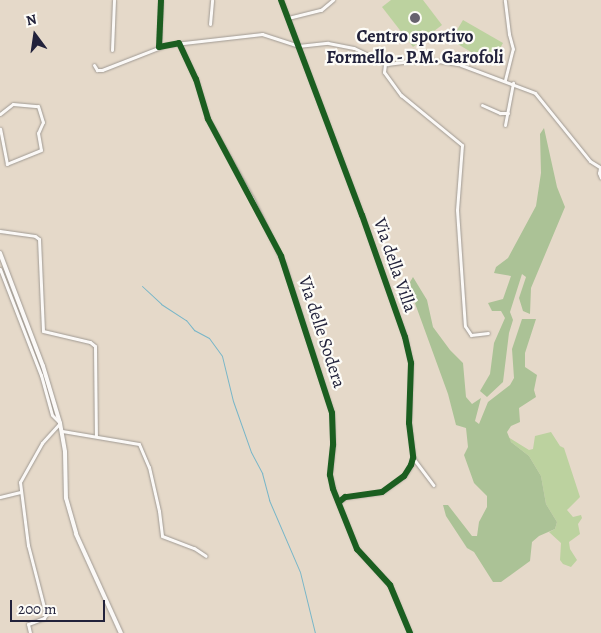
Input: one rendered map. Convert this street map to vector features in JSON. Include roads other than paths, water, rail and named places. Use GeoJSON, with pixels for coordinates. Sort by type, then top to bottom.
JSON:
{"type":"FeatureCollection","features":[{"type":"Feature","properties":{"kind":"street"},"geometry":{"type":"LineString","coordinates":[[112,50],[114,0]]}},
{"type":"Feature","properties":{"kind":"street"},"geometry":{"type":"LineString","coordinates":[[159,47],[161,0]]}},
{"type":"Feature","properties":{"kind":"street"},"geometry":{"type":"LineString","coordinates":[[210,24],[212,0]]}},
{"type":"Feature","properties":{"kind":"street","name":"Via della Villa"},"geometry":{"type":"LineString","coordinates":[[281,0],[407,342],[411,363],[410,426],[413,458]]}},
{"type":"Feature","properties":{"kind":"street"},"geometry":{"type":"LineString","coordinates":[[288,18],[320,10],[333,0]]}},
{"type":"Feature","properties":{"kind":"street"},"geometry":{"type":"LineString","coordinates":[[505,0],[509,34],[513,49],[505,80]]}},
{"type":"Feature","properties":{"kind":"street"},"geometry":{"type":"LineString","coordinates":[[94,65],[97,70],[102,70],[159,47],[180,42],[263,34],[298,46],[334,44],[358,49],[385,64],[429,60],[469,66],[538,95],[590,161],[601,168],[599,172],[601,178]]}},
{"type":"Feature","properties":{"kind":"street","name":"Via delle Sodera"},"geometry":{"type":"LineString","coordinates":[[180,42],[196,79],[207,117],[252,198],[284,264],[332,413],[333,449],[330,475],[357,549],[390,585],[410,633]]}},
{"type":"Feature","properties":{"kind":"street"},"geometry":{"type":"LineString","coordinates":[[385,64],[384,70],[399,93],[462,144],[457,210],[465,326],[470,335],[488,333]]}},
{"type":"Feature","properties":{"kind":"street"},"geometry":{"type":"LineString","coordinates":[[505,125],[513,83]]}},
{"type":"Feature","properties":{"kind":"street"},"geometry":{"type":"LineString","coordinates":[[0,114],[13,104],[38,106],[43,120],[38,134],[41,150],[8,165],[0,130]]}},
{"type":"Feature","properties":{"kind":"street"},"geometry":{"type":"LineString","coordinates":[[482,105],[500,114],[508,113]]}},
{"type":"Feature","properties":{"kind":"street"},"geometry":{"type":"LineString","coordinates":[[0,230],[39,238],[42,331],[89,341],[95,346],[96,436]]}},
{"type":"Feature","properties":{"kind":"street"},"geometry":{"type":"LineString","coordinates":[[0,253],[44,369],[60,423],[65,452],[66,498],[76,534],[122,633]]}},
{"type":"Feature","properties":{"kind":"street"},"geometry":{"type":"LineString","coordinates":[[0,269],[41,375],[52,416],[60,423]]}},
{"type":"Feature","properties":{"kind":"street"},"geometry":{"type":"LineString","coordinates":[[30,633],[28,624],[44,618],[46,615],[28,545],[20,481],[42,443],[60,423]]}},
{"type":"Feature","properties":{"kind":"street"},"geometry":{"type":"LineString","coordinates":[[62,431],[140,445],[149,467],[160,511],[162,536],[194,548],[206,556]]}},
{"type":"Feature","properties":{"kind":"street"},"geometry":{"type":"LineString","coordinates":[[339,502],[346,497],[382,492],[406,474],[413,458],[433,485]]}},
{"type":"Feature","properties":{"kind":"street"},"geometry":{"type":"LineString","coordinates":[[0,496],[20,492]]}},
{"type":"Feature","properties":{"kind":"waterway"},"geometry":{"type":"LineString","coordinates":[[142,286],[161,304],[186,320],[194,330],[209,338],[222,356],[233,401],[251,452],[262,473],[269,500],[300,572],[315,633]]}},
{"type":"Feature","properties":{"kind":"place","name":"Centro sportivo Formello - P.M. Garofoli"},"geometry":{"type":"Point","coordinates":[415,18]}}]}
